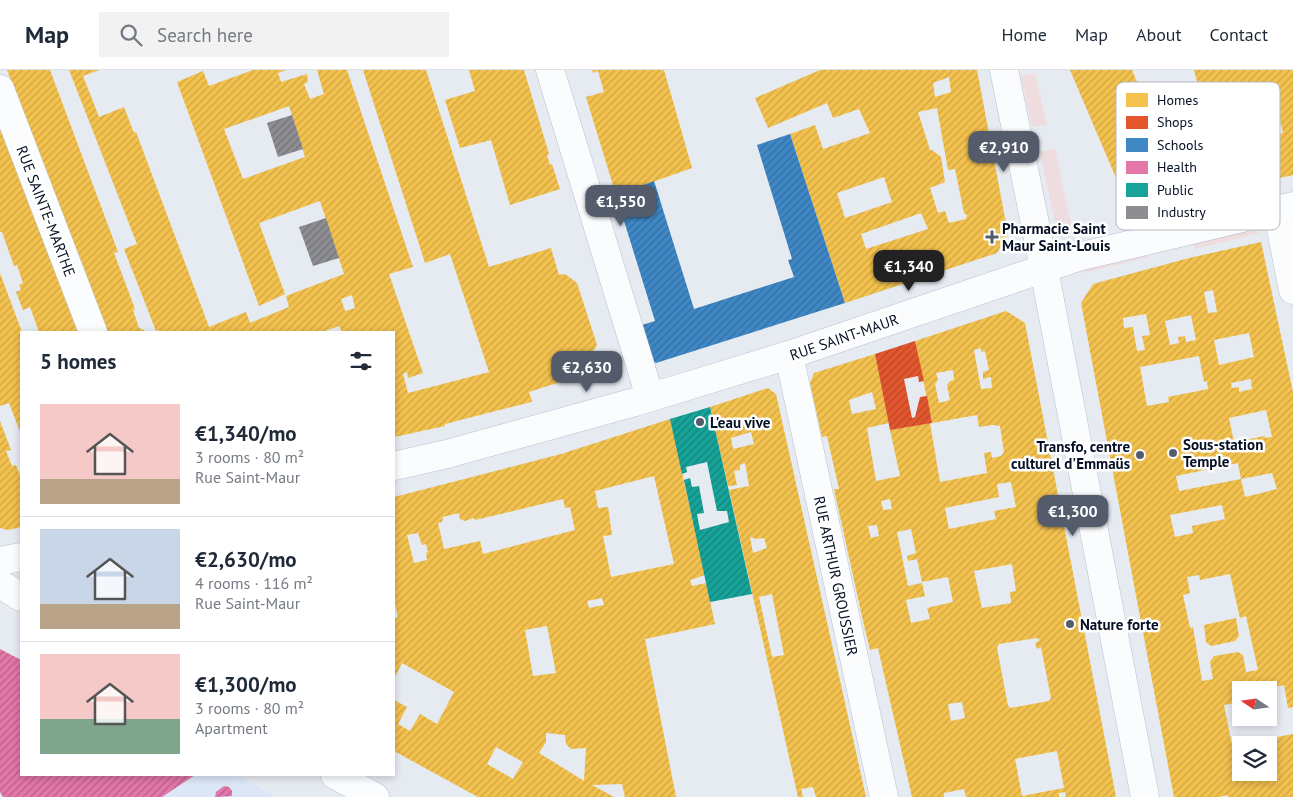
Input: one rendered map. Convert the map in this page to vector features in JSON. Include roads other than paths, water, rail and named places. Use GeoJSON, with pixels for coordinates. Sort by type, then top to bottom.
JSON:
{"type":"FeatureCollection","features":[{"type":"Feature","properties":{"kind":"street"},"geometry":{"type":"LineString","coordinates":[[550,70],[650,397]]}},
{"type":"Feature","properties":{"kind":"street"},"geometry":{"type":"LineString","coordinates":[[1004,70],[1145,797]]}},
{"type":"Feature","properties":{"kind":"street","name":"RUE SAINTE-MARTHE"},"geometry":{"type":"LineString","coordinates":[[1,94],[93,331]]}},
{"type":"Feature","properties":{"kind":"street"},"geometry":{"type":"LineString","coordinates":[[1285,208],[1293,290]]}},
{"type":"Feature","properties":{"kind":"street","name":"RUE SAINT-MAUR"},"geometry":{"type":"LineString","coordinates":[[395,466],[447,454],[650,397],[789,355],[1078,257],[1192,230]]}},
{"type":"Feature","properties":{"kind":"street","name":"RUE ARTHUR GROUSSIER"},"geometry":{"type":"LineString","coordinates":[[789,355],[884,797]]}},
{"type":"Feature","properties":{"kind":"street"},"geometry":{"type":"LineString","coordinates":[[0,561],[20,556]]}},
{"type":"Feature","properties":{"kind":"street"},"geometry":{"type":"LineString","coordinates":[[0,584],[20,596]]}},
{"type":"Feature","properties":{"kind":"street"},"geometry":{"type":"LineString","coordinates":[[336,776],[375,797]]}},
{"type":"Feature","properties":{"kind":"place","name":"Pharmacie Saint Maur Saint-Louis"},"geometry":{"type":"Point","coordinates":[992,237]}},
{"type":"Feature","properties":{"kind":"place","name":"L'eau vive"},"geometry":{"type":"Point","coordinates":[700,422]}},
{"type":"Feature","properties":{"kind":"place","name":"Sous-station Temple"},"geometry":{"type":"Point","coordinates":[1173,453]}},
{"type":"Feature","properties":{"kind":"place","name":"Transfo, centre culturel d'Emmaüs"},"geometry":{"type":"Point","coordinates":[1140,455]}},
{"type":"Feature","properties":{"kind":"place","name":"Nature forte"},"geometry":{"type":"Point","coordinates":[1070,624]}}]}
